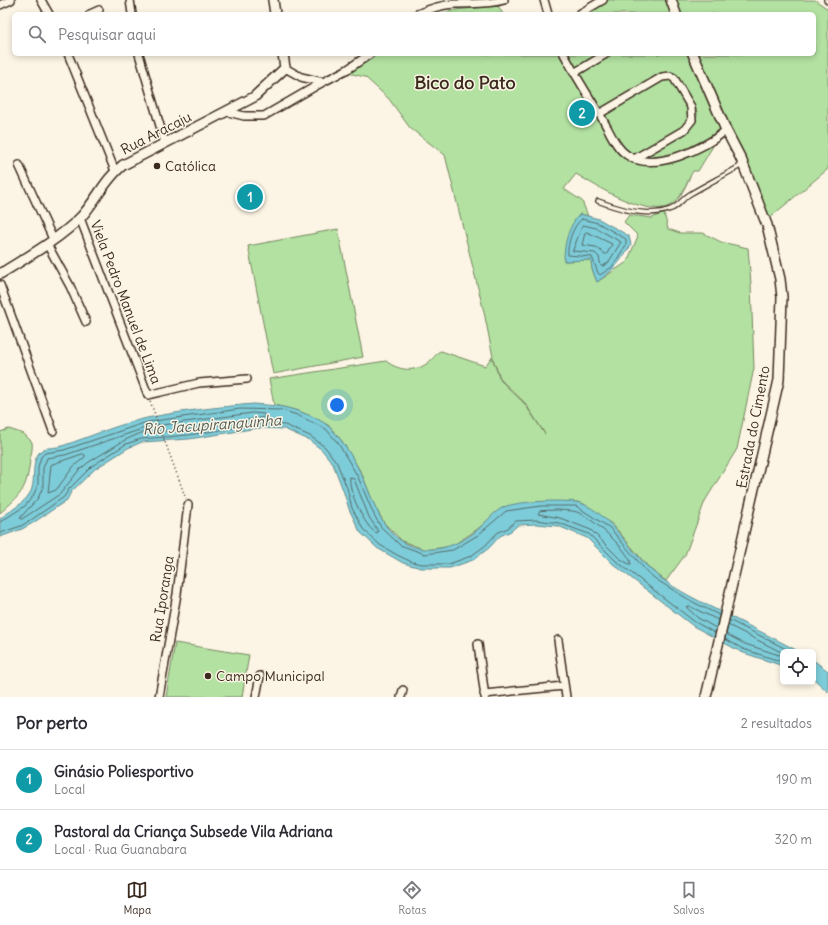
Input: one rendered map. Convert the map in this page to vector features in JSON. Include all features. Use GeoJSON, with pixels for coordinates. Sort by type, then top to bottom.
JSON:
{"type":"FeatureCollection","features":[{"type":"Feature","properties":{"kind":"street"},"geometry":{"type":"LineString","coordinates":[[0,5],[11,0]]}},
{"type":"Feature","properties":{"kind":"street"},"geometry":{"type":"LineString","coordinates":[[41,0],[48,12]]}},
{"type":"Feature","properties":{"kind":"street"},"geometry":{"type":"LineString","coordinates":[[130,0],[132,12]]}},
{"type":"Feature","properties":{"kind":"street"},"geometry":{"type":"LineString","coordinates":[[273,0],[275,12]]}},
{"type":"Feature","properties":{"kind":"street"},"geometry":{"type":"LineString","coordinates":[[423,12],[432,8],[453,4],[478,4],[504,0]]}},
{"type":"Feature","properties":{"kind":"street"},"geometry":{"type":"LineString","coordinates":[[544,0],[547,12]]}},
{"type":"Feature","properties":{"kind":"street"},"geometry":{"type":"LineString","coordinates":[[582,12],[603,0]]}},
{"type":"Feature","properties":{"kind":"street"},"geometry":{"type":"LineString","coordinates":[[671,0],[675,12]]}},
{"type":"Feature","properties":{"kind":"street"},"geometry":{"type":"LineString","coordinates":[[94,12],[99,10]]}},
{"type":"Feature","properties":{"kind":"street"},"geometry":{"type":"LineString","coordinates":[[69,56],[115,171]]}},
{"type":"Feature","properties":{"kind":"street"},"geometry":{"type":"LineString","coordinates":[[140,56],[165,143]]}},
{"type":"Feature","properties":{"kind":"street"},"geometry":{"type":"LineString","coordinates":[[282,56],[285,68],[300,77],[323,82]]}},
{"type":"Feature","properties":{"kind":"street"},"geometry":{"type":"LineString","coordinates":[[228,112],[244,116],[264,116],[348,69],[367,56]]}},
{"type":"Feature","properties":{"kind":"street"},"geometry":{"type":"LineString","coordinates":[[565,56],[619,147],[628,156],[634,159],[650,162],[676,157],[705,145],[726,130]]}},
{"type":"Feature","properties":{"kind":"street"},"geometry":{"type":"LineString","coordinates":[[574,73],[603,56]]}},
{"type":"Feature","properties":{"kind":"street","name":"Estrada do Cimento"},"geometry":{"type":"LineString","coordinates":[[694,56],[726,130],[743,164],[767,225],[776,261],[782,298],[780,380],[706,697]]}},
{"type":"Feature","properties":{"kind":"street","name":"Rua Aracaju"},"geometry":{"type":"LineString","coordinates":[[0,274],[50,241],[80,218],[115,171],[141,154],[228,112],[254,97],[285,68]]}},
{"type":"Feature","properties":{"kind":"street"},"geometry":{"type":"LineString","coordinates":[[599,114],[662,77],[667,76],[674,78],[691,107],[692,120],[684,130],[634,159]]}},
{"type":"Feature","properties":{"kind":"street"},"geometry":{"type":"LineString","coordinates":[[19,165],[50,241],[86,322]]}},
{"type":"Feature","properties":{"kind":"street","name":"Viela Pedro Manuel de Lima"},"geometry":{"type":"LineString","coordinates":[[80,218],[148,395],[198,383],[247,379]]}},
{"type":"Feature","properties":{"kind":"street"},"geometry":{"type":"LineString","coordinates":[[0,285],[53,431]]}},
{"type":"Feature","properties":{"kind":"street","name":"Rua Iporanga"},"geometry":{"type":"LineString","coordinates":[[159,697],[177,594],[188,504]]}},
{"type":"Feature","properties":{"kind":"street"},"geometry":{"type":"LineString","coordinates":[[558,640],[566,697]]}},
{"type":"Feature","properties":{"kind":"street"},"geometry":{"type":"LineString","coordinates":[[478,644],[484,695],[564,686]]}},
{"type":"Feature","properties":{"kind":"street"},"geometry":{"type":"LineString","coordinates":[[256,697],[260,676]]}},
{"type":"Feature","properties":{"kind":"lane"},"geometry":{"type":"LineString","coordinates":[[598,201],[626,210],[651,212],[671,210],[678,206],[689,195],[743,164]]}},
{"type":"Feature","properties":{"kind":"path"},"geometry":{"type":"LineString","coordinates":[[151,403],[188,504]]}},
{"type":"Feature","properties":{"kind":"green space"},"geometry":{"type":"Polygon","coordinates":[[[606,0],[667,0],[671,12],[585,12],[606,0]]]}},
{"type":"Feature","properties":{"kind":"green space"},"geometry":{"type":"Polygon","coordinates":[[[676,0],[815,0],[828,9],[828,169],[767,220],[698,56],[816,56],[816,12],[680,12],[676,0]]]}},
{"type":"Feature","properties":{"kind":"green space"},"geometry":{"type":"Polygon","coordinates":[[[497,4],[502,12],[448,12],[454,10],[497,4]]]}},
{"type":"Feature","properties":{"kind":"green space"},"geometry":{"type":"Polygon","coordinates":[[[370,56],[560,56],[562,59],[564,58],[618,148],[647,164],[716,141],[698,171],[693,171],[683,192],[674,203],[665,208],[653,208],[625,200],[576,174],[564,189],[582,201],[588,216],[580,214],[564,261],[591,260],[592,269],[597,282],[627,262],[638,236],[624,222],[629,215],[652,218],[664,213],[668,229],[680,233],[703,233],[721,242],[748,248],[754,368],[737,449],[705,501],[685,555],[666,581],[650,569],[613,525],[584,504],[577,502],[542,502],[504,507],[475,531],[452,546],[426,550],[402,541],[385,524],[375,507],[362,474],[342,441],[328,425],[299,411],[274,405],[269,379],[386,361],[391,365],[403,369],[415,369],[427,364],[438,352],[441,351],[485,366],[492,357],[500,380],[524,403],[545,434],[525,403],[501,380],[494,362],[484,312],[445,155],[410,128],[389,99],[365,77],[348,73],[370,56]]]}},
{"type":"Feature","properties":{"kind":"green space"},"geometry":{"type":"Polygon","coordinates":[[[569,56],[602,56],[577,71],[569,56]]]}},
{"type":"Feature","properties":{"kind":"green space"},"geometry":{"type":"Polygon","coordinates":[[[604,56],[689,56],[722,131],[694,147],[672,156],[661,158],[641,157],[666,145],[684,133],[696,119],[696,108],[675,74],[663,75],[599,112],[576,73],[604,56]]]}},
{"type":"Feature","properties":{"kind":"green space"},"geometry":{"type":"Polygon","coordinates":[[[671,77],[687,104],[690,123],[634,157],[623,149],[601,114],[664,78],[671,77]]]}},
{"type":"Feature","properties":{"kind":"green space"},"geometry":{"type":"Polygon","coordinates":[[[338,229],[363,357],[273,374],[248,246],[338,229]]]}},
{"type":"Feature","properties":{"kind":"green space"},"geometry":{"type":"Polygon","coordinates":[[[9,429],[24,434],[32,442],[32,449],[29,470],[22,491],[0,513],[0,432],[9,429]]]}},
{"type":"Feature","properties":{"kind":"green space","name":"Campo Municipal"},"geometry":{"type":"Polygon","coordinates":[[[175,643],[249,655],[242,697],[166,697],[175,643]]]}},
{"type":"Feature","properties":{"kind":"water"},"geometry":{"type":"Polygon","coordinates":[[[580,214],[599,219],[629,236],[631,245],[616,266],[597,282],[592,269],[591,260],[564,261],[565,248],[572,224],[580,214]]]}},
{"type":"Feature","properties":{"kind":"water","name":"Rio Jacupiranguinha"},"geometry":{"type":"Polygon","coordinates":[[[253,404],[280,406],[323,422],[340,438],[346,447],[361,475],[378,513],[386,526],[403,542],[421,549],[449,546],[467,538],[500,509],[510,505],[519,503],[560,501],[575,502],[586,505],[607,520],[643,562],[666,581],[698,601],[794,649],[780,649],[780,665],[741,652],[693,626],[613,564],[587,538],[558,526],[536,524],[518,525],[511,531],[500,536],[489,548],[473,560],[450,568],[421,568],[403,563],[377,548],[360,532],[349,509],[333,464],[322,450],[309,440],[284,429],[258,428],[189,439],[142,442],[128,448],[95,469],[71,492],[67,500],[33,523],[22,529],[0,537],[0,519],[20,504],[30,493],[33,483],[34,465],[38,454],[42,450],[62,446],[115,427],[147,418],[253,404]]]}},
{"type":"Feature","properties":{"kind":"water"},"geometry":{"type":"Polygon","coordinates":[[[816,662],[828,671],[828,692],[816,681],[816,662]]]}},
{"type":"Feature","properties":{"kind":"place","name":"Pastoral da Criança Subsede Vila Adriana"},"geometry":{"type":"Point","coordinates":[582,113]}},
{"type":"Feature","properties":{"kind":"place","name":"Católica"},"geometry":{"type":"Point","coordinates":[157,166]}},
{"type":"Feature","properties":{"kind":"place","name":"Ginásio Poliesportivo"},"geometry":{"type":"Point","coordinates":[250,197]}},
{"type":"Feature","properties":{"kind":"place","name":"Campo Municipal"},"geometry":{"type":"Point","coordinates":[208,676]}},
{"type":"Feature","properties":{"kind":"district","name":"Bico do Pato"},"geometry":{"type":"Point","coordinates":[465,83]}}]}
